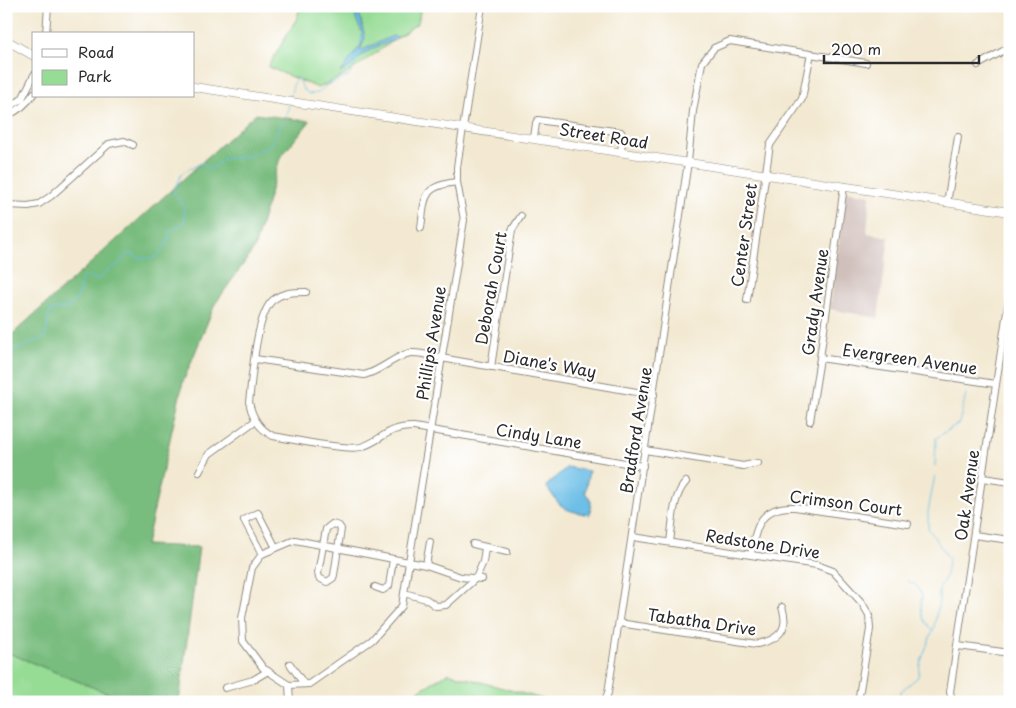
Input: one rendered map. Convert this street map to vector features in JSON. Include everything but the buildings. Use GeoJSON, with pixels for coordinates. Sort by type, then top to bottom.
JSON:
{"type":"FeatureCollection","features":[{"type":"Feature","properties":{"kind":"main road"},"geometry":{"type":"LineString","coordinates":[[6,40],[32,55]]}},
{"type":"Feature","properties":{"kind":"main road","name":"Street Road"},"geometry":{"type":"LineString","coordinates":[[195,87],[1010,212]]}},
{"type":"Feature","properties":{"kind":"street"},"geometry":{"type":"LineString","coordinates":[[46,32],[48,6]]}},
{"type":"Feature","properties":{"kind":"street","name":"Phillips Avenue"},"geometry":{"type":"LineString","coordinates":[[289,685],[308,684],[372,640],[402,606],[464,220],[457,182],[457,167],[482,6]]}},
{"type":"Feature","properties":{"kind":"street","name":"Bradford Avenue"},"geometry":{"type":"LineString","coordinates":[[604,702],[608,692],[633,536],[700,69],[709,52],[730,41],[866,63]]}},
{"type":"Feature","properties":{"kind":"street"},"geometry":{"type":"LineString","coordinates":[[978,65],[1010,47]]}},
{"type":"Feature","properties":{"kind":"street","name":"Center Street"},"geometry":{"type":"LineString","coordinates":[[747,300],[772,140],[798,107],[804,93],[811,53]]}},
{"type":"Feature","properties":{"kind":"street"},"geometry":{"type":"LineString","coordinates":[[6,109],[22,99],[32,79]]}},
{"type":"Feature","properties":{"kind":"street"},"geometry":{"type":"LineString","coordinates":[[6,116],[19,110],[32,96]]}},
{"type":"Feature","properties":{"kind":"street"},"geometry":{"type":"LineString","coordinates":[[534,138],[538,120],[621,132],[623,136],[621,151]]}},
{"type":"Feature","properties":{"kind":"street"},"geometry":{"type":"LineString","coordinates":[[947,203],[958,137]]}},
{"type":"Feature","properties":{"kind":"street"},"geometry":{"type":"LineString","coordinates":[[6,190],[7,209],[39,204],[51,196],[109,144],[124,141],[133,145]]}},
{"type":"Feature","properties":{"kind":"street"},"geometry":{"type":"LineString","coordinates":[[421,228],[424,207],[430,191],[436,186],[457,182]]}},
{"type":"Feature","properties":{"kind":"street","name":"Grady Avenue"},"geometry":{"type":"LineString","coordinates":[[810,421],[844,186]]}},
{"type":"Feature","properties":{"kind":"street","name":"Deborah Court"},"geometry":{"type":"LineString","coordinates":[[491,367],[512,230],[521,216]]}},
{"type":"Feature","properties":{"kind":"street","name":"Oak Avenue"},"geometry":{"type":"LineString","coordinates":[[955,702],[952,700],[950,692],[1010,291]]}},
{"type":"Feature","properties":{"kind":"street"},"geometry":{"type":"LineString","coordinates":[[199,472],[209,454],[255,421],[249,402],[264,310],[284,294],[306,292]]}},
{"type":"Feature","properties":{"kind":"street","name":"Diane's Way"},"geometry":{"type":"LineString","coordinates":[[255,359],[364,374],[372,373],[410,354],[426,354],[654,395]]}},
{"type":"Feature","properties":{"kind":"street","name":"Evergreen Avenue"},"geometry":{"type":"LineString","coordinates":[[820,358],[996,384]]}},
{"type":"Feature","properties":{"kind":"street","name":"Cindy Lane"},"geometry":{"type":"LineString","coordinates":[[255,421],[273,436],[352,448],[365,445],[396,428],[414,427],[643,466]]}},
{"type":"Feature","properties":{"kind":"street"},"geometry":{"type":"LineString","coordinates":[[645,450],[744,466],[758,463]]}},
{"type":"Feature","properties":{"kind":"street"},"geometry":{"type":"LineString","coordinates":[[983,478],[1010,482]]}},
{"type":"Feature","properties":{"kind":"street"},"geometry":{"type":"LineString","coordinates":[[670,542],[677,496],[686,482]]}},
{"type":"Feature","properties":{"kind":"street","name":"Crimson Court"},"geometry":{"type":"LineString","coordinates":[[751,555],[754,533],[759,523],[771,512],[784,507],[908,524]]}},
{"type":"Feature","properties":{"kind":"street"},"geometry":{"type":"LineString","coordinates":[[262,554],[244,520],[258,513],[276,548]]}},
{"type":"Feature","properties":{"kind":"street"},"geometry":{"type":"LineString","coordinates":[[336,524],[341,529],[339,549],[333,578],[327,582],[319,578],[323,546],[326,529],[328,526],[336,524]]}},
{"type":"Feature","properties":{"kind":"street"},"geometry":{"type":"LineString","coordinates":[[974,535],[1010,540]]}},
{"type":"Feature","properties":{"kind":"street","name":"Redstone Drive"},"geometry":{"type":"LineString","coordinates":[[633,536],[830,569],[865,606],[870,620],[858,702]]}},
{"type":"Feature","properties":{"kind":"street"},"geometry":{"type":"LineString","coordinates":[[290,702],[289,685],[263,668],[243,641],[242,618],[252,568],[262,554],[295,540],[426,564],[461,577],[479,578]]}},
{"type":"Feature","properties":{"kind":"street"},"geometry":{"type":"LineString","coordinates":[[426,564],[430,542]]}},
{"type":"Feature","properties":{"kind":"street"},"geometry":{"type":"LineString","coordinates":[[473,544],[507,552]]}},
{"type":"Feature","properties":{"kind":"street"},"geometry":{"type":"LineString","coordinates":[[404,593],[426,599],[436,606],[446,605],[479,578],[485,548]]}},
{"type":"Feature","properties":{"kind":"street"},"geometry":{"type":"LineString","coordinates":[[375,588],[383,590],[389,586],[393,559]]}},
{"type":"Feature","properties":{"kind":"street","name":"Tabatha Drive"},"geometry":{"type":"LineString","coordinates":[[619,623],[757,644],[775,638],[783,629],[786,622],[782,607]]}},
{"type":"Feature","properties":{"kind":"street"},"geometry":{"type":"LineString","coordinates":[[958,646],[1010,653]]}},
{"type":"Feature","properties":{"kind":"street"},"geometry":{"type":"LineString","coordinates":[[290,664],[304,684]]}},
{"type":"Feature","properties":{"kind":"street"},"geometry":{"type":"LineString","coordinates":[[224,688],[253,680],[268,672]]}},
{"type":"Feature","properties":{"kind":"shaded area"},"geometry":{"type":"Polygon","coordinates":[[[846,191],[870,195],[867,233],[889,237],[878,318],[830,309],[846,191]]]}},
{"type":"Feature","properties":{"kind":"green space"},"geometry":{"type":"Polygon","coordinates":[[[300,6],[421,6],[418,23],[345,75],[318,88],[268,67],[297,18],[300,6]]]}},
{"type":"Feature","properties":{"kind":"green space"},"geometry":{"type":"Polygon","coordinates":[[[255,114],[310,121],[280,158],[254,249],[215,304],[183,382],[146,545],[199,547],[179,702],[129,702],[6,652],[6,340],[255,114]]]}},
{"type":"Feature","properties":{"kind":"green space"},"geometry":{"type":"Polygon","coordinates":[[[6,652],[129,702],[6,702],[6,652]]]}},
{"type":"Feature","properties":{"kind":"green space"},"geometry":{"type":"Polygon","coordinates":[[[448,673],[539,698],[552,702],[400,702],[448,673]]]}},
{"type":"Feature","properties":{"kind":"water"},"geometry":{"type":"Polygon","coordinates":[[[354,6],[358,7],[365,38],[360,51],[393,36],[398,37],[375,47],[340,73],[361,45],[362,33],[356,19],[354,6]]]}},
{"type":"Feature","properties":{"kind":"water"},"geometry":{"type":"Polygon","coordinates":[[[567,467],[589,471],[585,492],[591,501],[590,515],[568,510],[556,500],[546,486],[567,467]]]}},
{"type":"Feature","properties":{"kind":"waterway"},"geometry":{"type":"LineString","coordinates":[[361,44],[362,33]]}},
{"type":"Feature","properties":{"kind":"waterway"},"geometry":{"type":"LineString","coordinates":[[290,98],[294,82],[297,78],[303,89],[309,94],[318,93],[327,85],[349,76],[358,58]]}},
{"type":"Feature","properties":{"kind":"waterway"},"geometry":{"type":"LineString","coordinates":[[6,352],[26,346],[33,341],[45,337],[50,312],[64,309],[74,303],[83,277],[89,276],[96,280],[100,278],[109,269],[119,264],[127,254],[132,253],[136,257],[142,258],[154,258],[167,243],[169,232],[185,221],[184,206],[173,192],[182,173],[203,162],[208,169],[216,166],[223,159],[249,156],[258,150],[269,147],[287,114],[289,104]]}},
{"type":"Feature","properties":{"kind":"waterway"},"geometry":{"type":"LineString","coordinates":[[935,466],[936,438],[959,423],[966,395]]}},
{"type":"Feature","properties":{"kind":"waterway"},"geometry":{"type":"LineString","coordinates":[[899,702],[901,691],[918,677],[920,664],[934,627],[939,601],[939,589],[945,578],[949,559],[928,528],[928,512],[935,475]]}},
{"type":"Feature","properties":{"kind":"waterway"},"geometry":{"type":"LineString","coordinates":[[907,581],[916,585],[922,595],[922,614],[933,631]]}}]}
